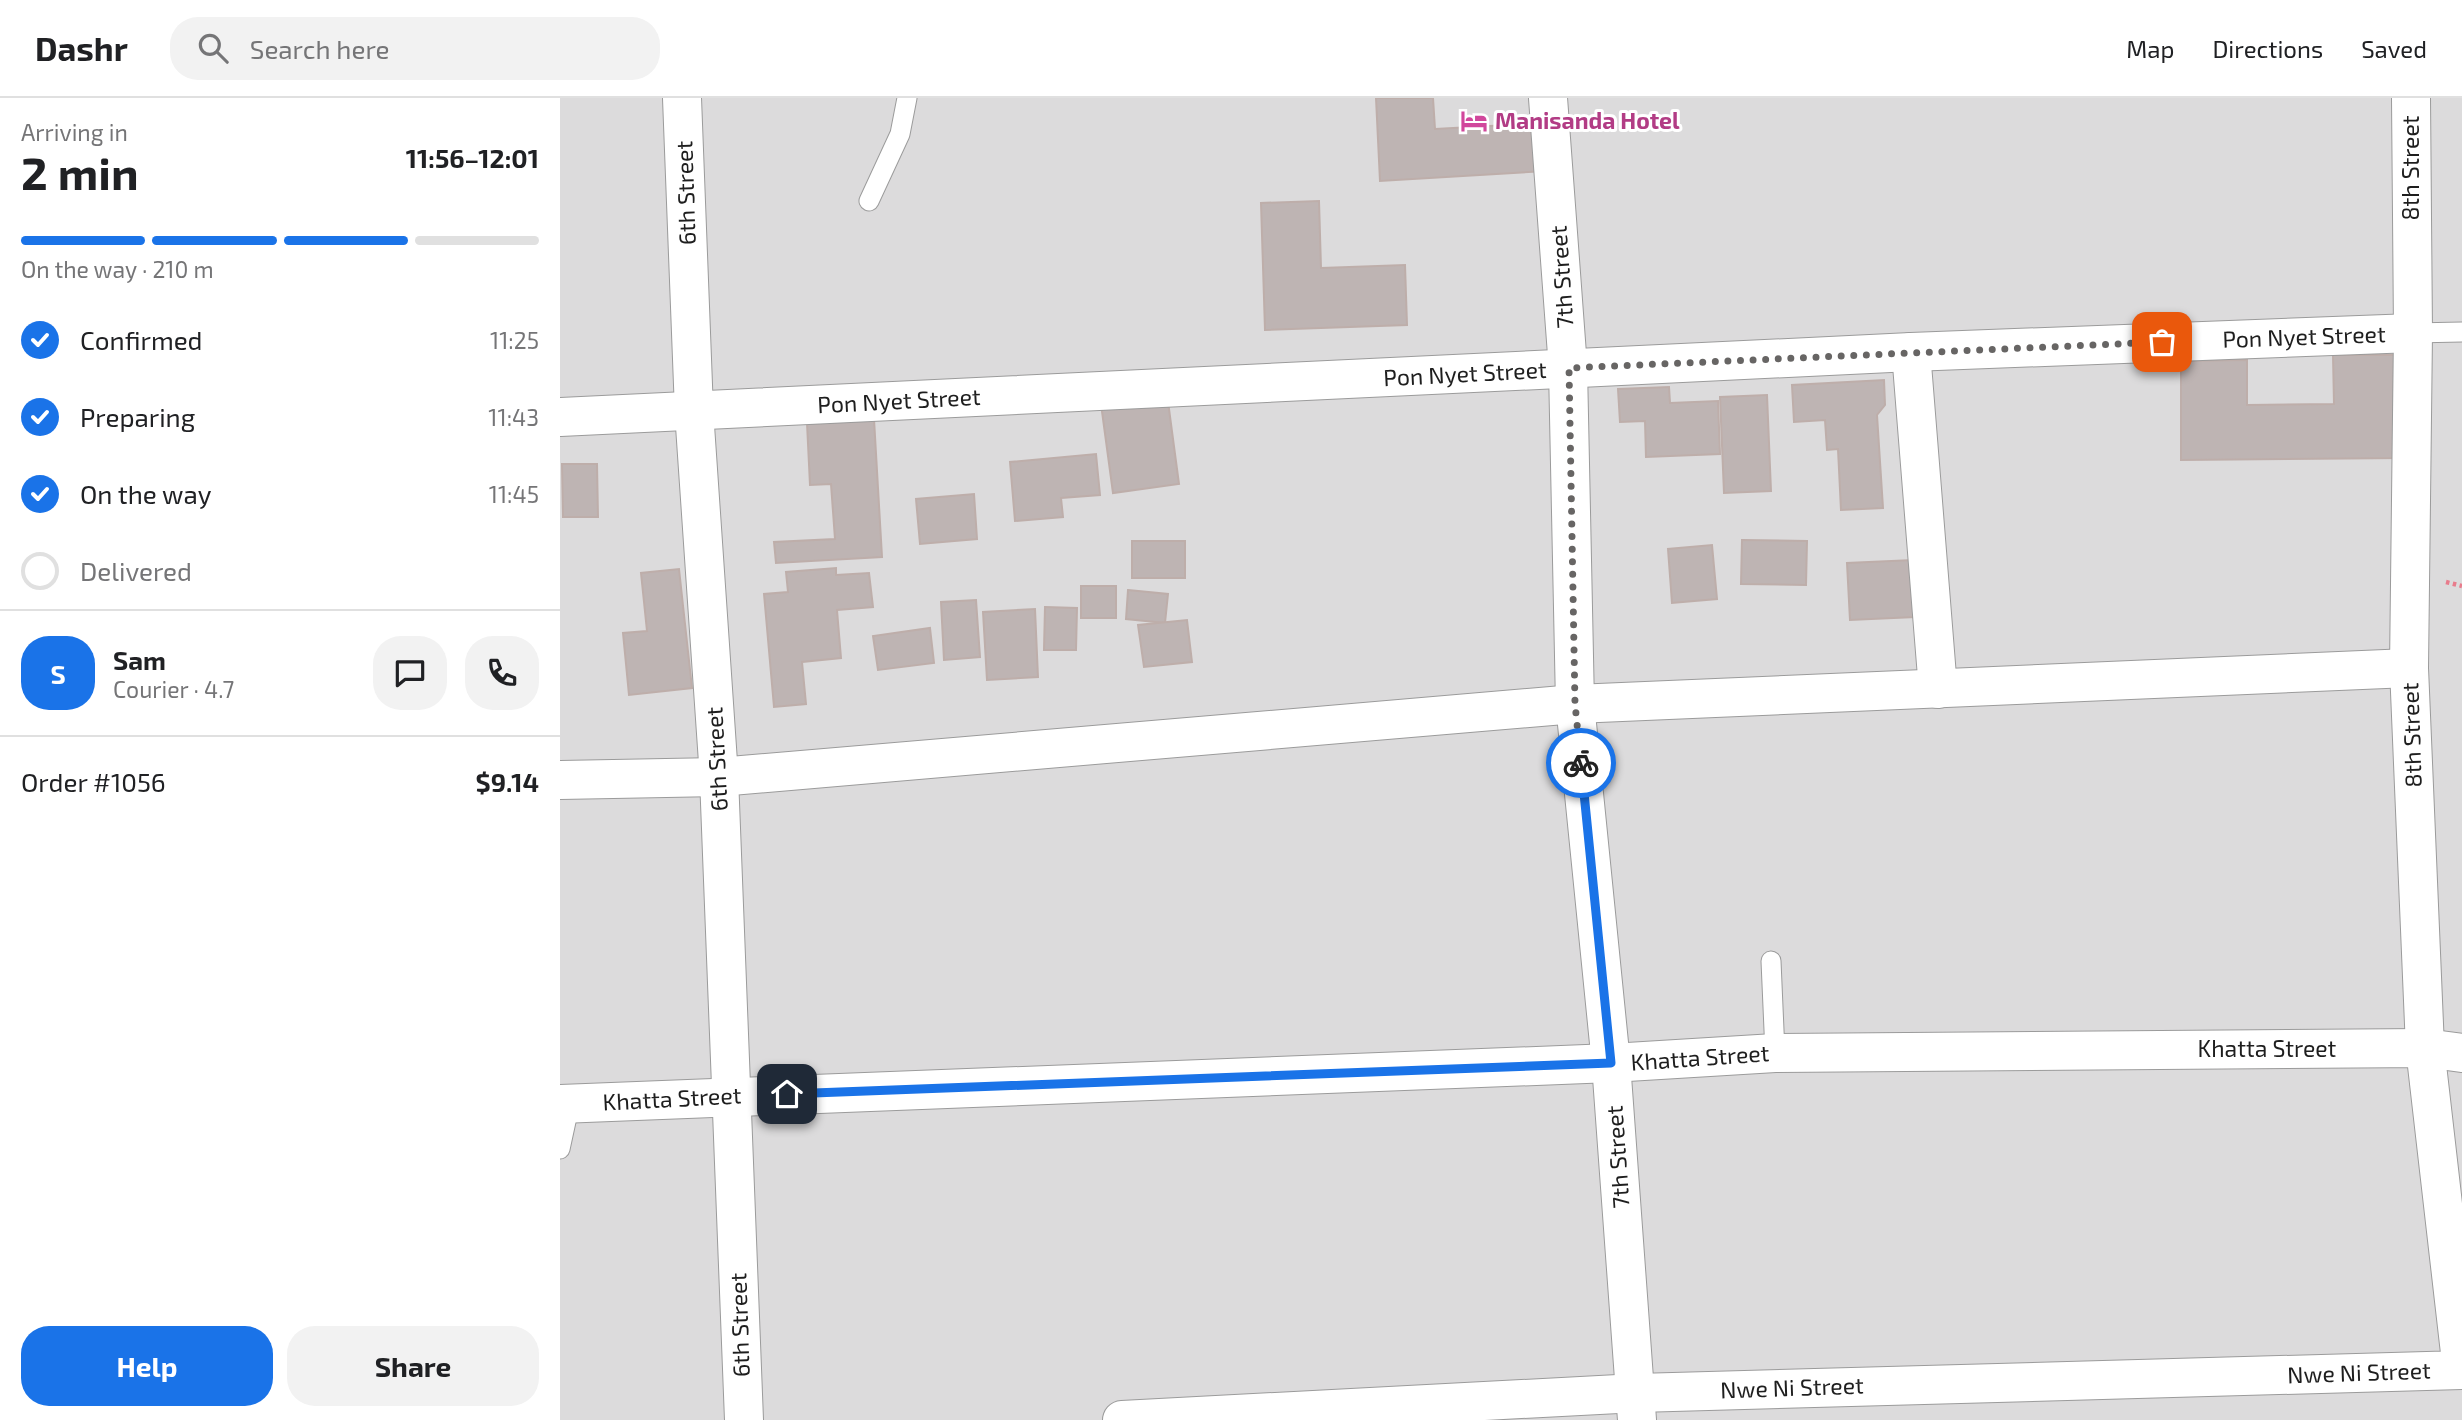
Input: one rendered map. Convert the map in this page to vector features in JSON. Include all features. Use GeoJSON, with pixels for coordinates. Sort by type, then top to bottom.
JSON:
{"type":"FeatureCollection","features":[{"type":"Feature","properties":{"kind":"street","name":"6th Street"},"geometry":{"type":"LineString","coordinates":[[682,98],[694,411],[719,777],[744,1420]]}},
{"type":"Feature","properties":{"kind":"street","name":"7th Street"},"geometry":{"type":"LineString","coordinates":[[1549,98],[1569,368],[1575,704],[1611,1063],[1637,1406]]}},
{"type":"Feature","properties":{"kind":"street","name":"8th Street"},"geometry":{"type":"LineString","coordinates":[[2411,98],[2413,333],[2409,668],[2425,1048],[2462,1370]]}},
{"type":"Feature","properties":{"kind":"street","name":"Pon Nyet Street"},"geometry":{"type":"LineString","coordinates":[[560,417],[1911,352],[2413,333]]}},
{"type":"Feature","properties":{"kind":"street"},"geometry":{"type":"LineString","coordinates":[[1911,352],[1938,689]]}},
{"type":"Feature","properties":{"kind":"street"},"geometry":{"type":"LineString","coordinates":[[560,780],[719,777],[1575,704],[2409,668]]}},
{"type":"Feature","properties":{"kind":"street","name":"Khatta Street"},"geometry":{"type":"LineString","coordinates":[[565,1104],[1611,1063],[1775,1053],[2425,1048],[2462,1053]]}},
{"type":"Feature","properties":{"kind":"street","name":"Nwe Ni Street"},"geometry":{"type":"LineString","coordinates":[[1122,1420],[1637,1406],[2462,1370]]}},
{"type":"Feature","properties":{"kind":"lane"},"geometry":{"type":"LineString","coordinates":[[869,201],[900,134],[907,98]]}},
{"type":"Feature","properties":{"kind":"lane"},"geometry":{"type":"LineString","coordinates":[[2413,333],[2462,332]]}},
{"type":"Feature","properties":{"kind":"lane"},"geometry":{"type":"LineString","coordinates":[[1771,961],[1775,1053]]}},
{"type":"Feature","properties":{"kind":"lane"},"geometry":{"type":"LineString","coordinates":[[560,1149],[565,1104]]}},
{"type":"Feature","properties":{"kind":"shaded area"},"geometry":{"type":"Polygon","coordinates":[[[560,98],[2462,98],[2462,1420],[560,1420],[560,98]]]}},
{"type":"Feature","properties":{"kind":"building"},"geometry":{"type":"Polygon","coordinates":[[[1376,98],[1433,98],[1435,129],[1544,123],[1546,171],[1380,181],[1376,98]]]}},
{"type":"Feature","properties":{"kind":"building"},"geometry":{"type":"Polygon","coordinates":[[[1319,201],[1321,268],[1405,265],[1407,325],[1265,330],[1261,203],[1319,201]]]}},
{"type":"Feature","properties":{"kind":"building"},"geometry":{"type":"Polygon","coordinates":[[[2333,355],[2402,355],[2403,458],[2181,460],[2181,361],[2247,360],[2247,405],[2334,404],[2333,355]]]}},
{"type":"Feature","properties":{"kind":"building"},"geometry":{"type":"Polygon","coordinates":[[[1884,380],[1885,405],[1877,415],[1883,508],[1841,510],[1838,449],[1827,450],[1825,420],[1794,422],[1792,385],[1884,380]]]}},
{"type":"Feature","properties":{"kind":"building"},"geometry":{"type":"Polygon","coordinates":[[[1669,387],[1670,403],[1718,401],[1720,454],[1646,457],[1645,421],[1620,422],[1618,389],[1669,387]]]}},
{"type":"Feature","properties":{"kind":"building"},"geometry":{"type":"Polygon","coordinates":[[[1167,394],[1179,484],[1113,493],[1101,404],[1167,394]]]}},
{"type":"Feature","properties":{"kind":"building"},"geometry":{"type":"Polygon","coordinates":[[[1767,395],[1771,491],[1724,493],[1720,397],[1767,395]]]}},
{"type":"Feature","properties":{"kind":"building"},"geometry":{"type":"Polygon","coordinates":[[[874,419],[882,557],[776,563],[774,542],[835,539],[831,484],[810,485],[807,423],[874,419]]]}},
{"type":"Feature","properties":{"kind":"building"},"geometry":{"type":"Polygon","coordinates":[[[1096,454],[1100,495],[1061,498],[1063,517],[1015,521],[1010,462],[1096,454]]]}},
{"type":"Feature","properties":{"kind":"building"},"geometry":{"type":"Polygon","coordinates":[[[562,464],[597,464],[598,517],[563,517],[562,464]]]}},
{"type":"Feature","properties":{"kind":"building"},"geometry":{"type":"Polygon","coordinates":[[[974,494],[977,539],[920,544],[916,499],[974,494]]]}},
{"type":"Feature","properties":{"kind":"building"},"geometry":{"type":"Polygon","coordinates":[[[1742,540],[1807,541],[1806,585],[1741,584],[1742,540]]]}},
{"type":"Feature","properties":{"kind":"building"},"geometry":{"type":"Polygon","coordinates":[[[1132,541],[1185,541],[1185,578],[1132,578],[1132,541]]]}},
{"type":"Feature","properties":{"kind":"building"},"geometry":{"type":"Polygon","coordinates":[[[1712,545],[1717,599],[1672,603],[1668,549],[1712,545]]]}},
{"type":"Feature","properties":{"kind":"building"},"geometry":{"type":"Polygon","coordinates":[[[1913,560],[1915,617],[1850,620],[1847,563],[1913,560]]]}},
{"type":"Feature","properties":{"kind":"building"},"geometry":{"type":"Polygon","coordinates":[[[836,568],[836,575],[869,573],[873,607],[837,610],[841,658],[802,662],[806,704],[774,707],[764,594],[788,592],[786,572],[836,568]]]}},
{"type":"Feature","properties":{"kind":"building"},"geometry":{"type":"Polygon","coordinates":[[[679,569],[692,688],[629,695],[623,633],[647,631],[641,573],[679,569]]]}},
{"type":"Feature","properties":{"kind":"building"},"geometry":{"type":"Polygon","coordinates":[[[1081,586],[1116,586],[1116,618],[1081,618],[1081,586]]]}},
{"type":"Feature","properties":{"kind":"building"},"geometry":{"type":"Polygon","coordinates":[[[1128,590],[1168,594],[1165,623],[1126,619],[1128,590]]]}},
{"type":"Feature","properties":{"kind":"building"},"geometry":{"type":"Polygon","coordinates":[[[976,600],[980,657],[944,660],[941,602],[976,600]]]}},
{"type":"Feature","properties":{"kind":"building"},"geometry":{"type":"Polygon","coordinates":[[[1045,607],[1077,608],[1076,650],[1044,650],[1045,607]]]}},
{"type":"Feature","properties":{"kind":"building"},"geometry":{"type":"Polygon","coordinates":[[[1035,609],[1038,677],[987,680],[983,612],[1035,609]]]}},
{"type":"Feature","properties":{"kind":"building"},"geometry":{"type":"Polygon","coordinates":[[[1187,620],[1192,662],[1144,667],[1138,625],[1187,620]]]}},
{"type":"Feature","properties":{"kind":"building"},"geometry":{"type":"Polygon","coordinates":[[[930,628],[934,663],[878,670],[873,636],[930,628]]]}},
{"type":"Feature","properties":{"kind":"way so far"},"geometry":{"type":"LineString","coordinates":[[1581,763],[1575,704],[1569,368],[2162,342]]}},
{"type":"Feature","properties":{"kind":"place","name":"Manisanda Hotel"},"geometry":{"type":"Point","coordinates":[1474,121]}},
{"type":"Feature","properties":{"kind":"route"},"geometry":{"type":"LineString","coordinates":[[787,1094],[1611,1063],[1581,763]]}}]}
